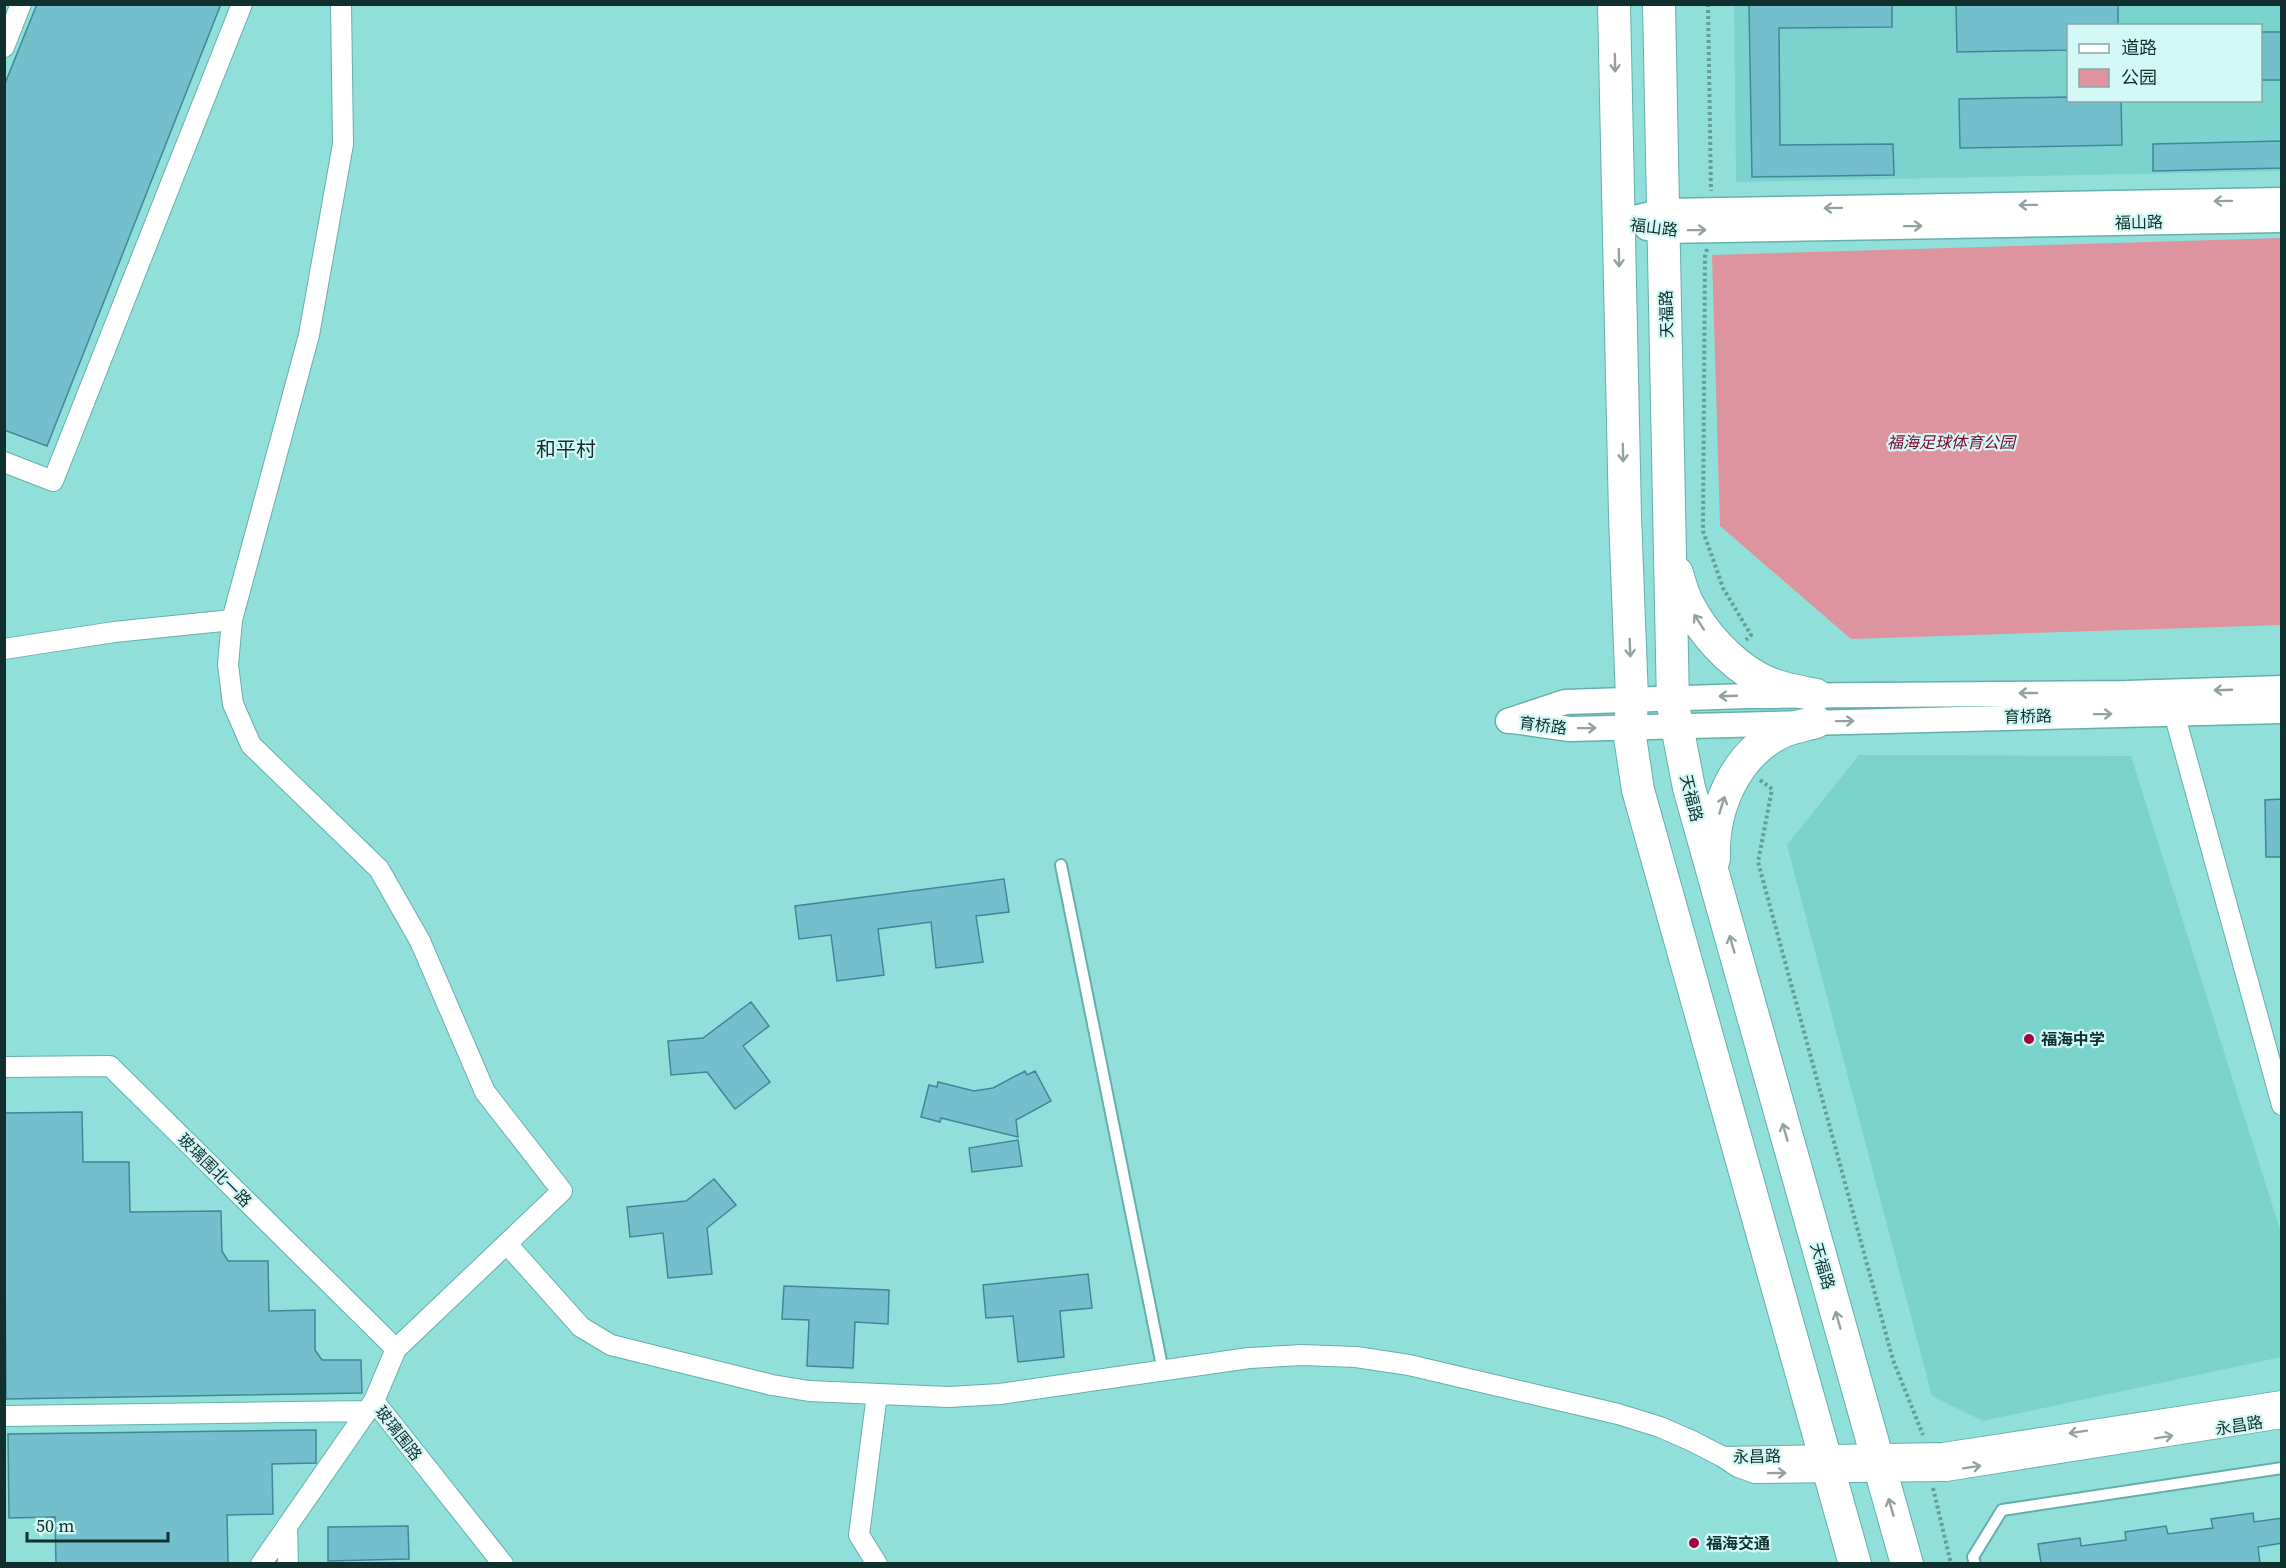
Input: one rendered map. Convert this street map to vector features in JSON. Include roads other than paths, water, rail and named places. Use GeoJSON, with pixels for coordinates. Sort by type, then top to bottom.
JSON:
{"type":"FeatureCollection","features":[{"type":"Feature","properties":{"kind":"main road"},"geometry":{"type":"LineString","coordinates":[[1614,4],[1630,737],[1638,790],[1855,1563]]}},
{"type":"Feature","properties":{"kind":"main road","name":"天福路"},"geometry":{"type":"LineString","coordinates":[[1659,4],[1675,712],[1689,788],[1715,884],[1907,1563]]}},
{"type":"Feature","properties":{"kind":"main road"},"geometry":{"type":"LineString","coordinates":[[1670,538],[1677,573],[1687,603],[1707,634],[1731,659],[1758,678],[1784,688],[1816,708],[1761,746],[1741,765],[1728,788],[1719,818],[1714,846],[1715,884]]}},
{"type":"Feature","properties":{"kind":"street"},"geometry":{"type":"LineString","coordinates":[[4,47],[21,4]]}},
{"type":"Feature","properties":{"kind":"street"},"geometry":{"type":"LineString","coordinates":[[4,462],[53,481],[242,4]]}},
{"type":"Feature","properties":{"kind":"street"},"geometry":{"type":"LineString","coordinates":[[4,1416],[370,1406],[396,1349],[562,1191],[485,1092],[420,941],[379,869],[251,745],[233,704],[228,665],[232,620],[309,335],[344,144],[341,4]]}},
{"type":"Feature","properties":{"kind":"street","name":"福山路"},"geometry":{"type":"LineString","coordinates":[[1618,222],[2282,200]]}},
{"type":"Feature","properties":{"kind":"street","name":"福山路"},"geometry":{"type":"LineString","coordinates":[[1712,220],[2282,220]]}},
{"type":"Feature","properties":{"kind":"street"},"geometry":{"type":"LineString","coordinates":[[4,649],[114,632],[232,620]]}},
{"type":"Feature","properties":{"kind":"street","name":"育桥路"},"geometry":{"type":"LineString","coordinates":[[1631,713],[1816,708],[2282,688]]}},
{"type":"Feature","properties":{"kind":"street","name":"育桥路"},"geometry":{"type":"LineString","coordinates":[[1816,708],[2174,713],[2282,711]]}},
{"type":"Feature","properties":{"kind":"street"},"geometry":{"type":"LineString","coordinates":[[2174,713],[2282,1106]]}},
{"type":"Feature","properties":{"kind":"street","name":"玻璃围北一路"},"geometry":{"type":"LineString","coordinates":[[4,1067],[110,1066],[396,1349]]}},
{"type":"Feature","properties":{"kind":"street"},"geometry":{"type":"LineString","coordinates":[[507,1244],[581,1328],[611,1345],[772,1385],[808,1391],[950,1397],[1000,1394],[1162,1371]]}},
{"type":"Feature","properties":{"kind":"street","name":"永昌路"},"geometry":{"type":"LineString","coordinates":[[1162,1371],[1249,1358],[1302,1355],[1356,1357],[1409,1365],[1618,1414],[1660,1427],[1723,1457],[1826,1464],[1931,1462],[2282,1401]]}},
{"type":"Feature","properties":{"kind":"street"},"geometry":{"type":"LineString","coordinates":[[877,1394],[859,1535],[877,1563]]}},
{"type":"Feature","properties":{"kind":"street","name":"玻璃围路"},"geometry":{"type":"LineString","coordinates":[[261,1563],[370,1406],[503,1563]]}},
{"type":"Feature","properties":{"kind":"street","name":"永昌路"},"geometry":{"type":"LineString","coordinates":[[1931,1462],[1946,1471],[2282,1418]]}},
{"type":"Feature","properties":{"kind":"street"},"geometry":{"type":"LineString","coordinates":[[287,1526],[288,1563]]}},
{"type":"Feature","properties":{"kind":"lane"},"geometry":{"type":"LineString","coordinates":[[1061,865],[1162,1371]]}},
{"type":"Feature","properties":{"kind":"lane"},"geometry":{"type":"LineString","coordinates":[[1975,1563],[1973,1557],[2002,1510],[2282,1468]]}},
{"type":"Feature","properties":{"kind":"place","name":"福海中学"},"geometry":{"type":"Point","coordinates":[2029,1039]}},
{"type":"Feature","properties":{"kind":"place","name":"福海交通"},"geometry":{"type":"Point","coordinates":[1694,1543]}},
{"type":"Feature","properties":{"kind":"district","name":"和平村"},"geometry":{"type":"Point","coordinates":[566,449]}},
{"type":"Feature","properties":{"kind":"park label","name":"福海足球体育公园"},"geometry":{"type":"Point","coordinates":[1951,442]}}]}
